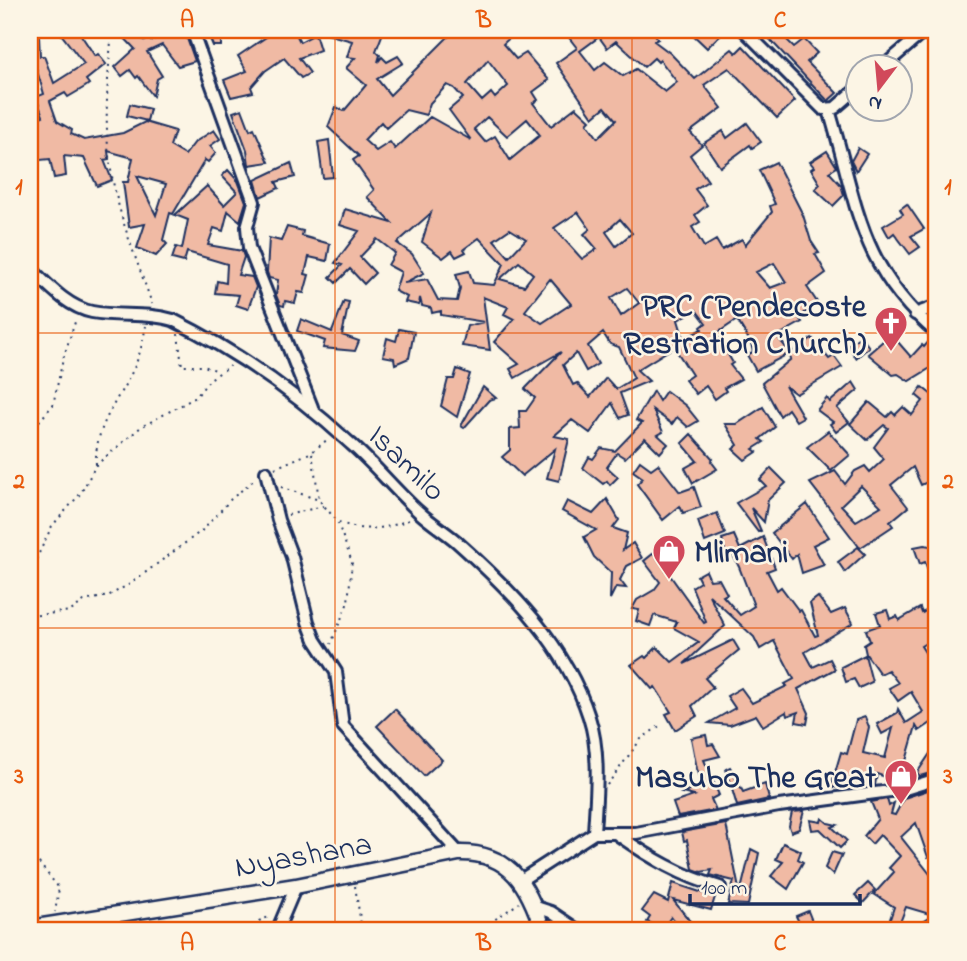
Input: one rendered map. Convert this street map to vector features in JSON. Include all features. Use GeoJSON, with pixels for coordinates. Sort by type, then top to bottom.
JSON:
{"type":"FeatureCollection","features":[{"type":"Feature","properties":{"kind":"street"},"geometry":{"type":"LineString","coordinates":[[192,30],[254,202],[247,227],[249,248],[313,410]]}},
{"type":"Feature","properties":{"kind":"street"},"geometry":{"type":"LineString","coordinates":[[744,30],[818,106],[829,110]]}},
{"type":"Feature","properties":{"kind":"street"},"geometry":{"type":"LineString","coordinates":[[901,52],[923,34]]}},
{"type":"Feature","properties":{"kind":"street"},"geometry":{"type":"LineString","coordinates":[[829,110],[844,99]]}},
{"type":"Feature","properties":{"kind":"street"},"geometry":{"type":"LineString","coordinates":[[829,110],[860,228],[884,274],[915,314],[937,333]]}},
{"type":"Feature","properties":{"kind":"street","name":"Isamilo"},"geometry":{"type":"LineString","coordinates":[[30,268],[80,308],[103,313],[152,315],[173,320],[241,360],[313,410],[421,514],[455,540],[512,594],[537,621],[565,662],[590,719],[597,768],[594,833]]}},
{"type":"Feature","properties":{"kind":"street"},"geometry":{"type":"LineString","coordinates":[[915,314],[937,306]]}},
{"type":"Feature","properties":{"kind":"street"},"geometry":{"type":"LineString","coordinates":[[267,472],[308,622],[336,672],[340,713],[351,738],[459,853]]}},
{"type":"Feature","properties":{"kind":"street"},"geometry":{"type":"LineString","coordinates":[[521,880],[594,833],[618,835],[819,800],[905,789],[937,779]]}},
{"type":"Feature","properties":{"kind":"street"},"geometry":{"type":"LineString","coordinates":[[618,835],[665,867],[689,878],[720,887]]}},
{"type":"Feature","properties":{"kind":"street","name":"Nyashana"},"geometry":{"type":"LineString","coordinates":[[30,928],[296,886],[475,852],[496,858],[521,880],[543,931]]}},
{"type":"Feature","properties":{"kind":"street"},"geometry":{"type":"LineString","coordinates":[[280,926],[296,886]]}},
{"type":"Feature","properties":{"kind":"street"},"geometry":{"type":"LineString","coordinates":[[531,901],[579,931]]}},
{"type":"Feature","properties":{"kind":"lane"},"geometry":{"type":"LineString","coordinates":[[923,34],[937,37]]}},
{"type":"Feature","properties":{"kind":"path"},"geometry":{"type":"LineString","coordinates":[[30,572],[52,526],[81,493],[96,465],[102,432],[113,402],[137,359],[152,315],[121,216],[111,170],[107,108],[112,30]]}},
{"type":"Feature","properties":{"kind":"path"},"geometry":{"type":"LineString","coordinates":[[30,432],[53,404],[63,359],[80,308]]}},
{"type":"Feature","properties":{"kind":"path"},"geometry":{"type":"LineString","coordinates":[[173,320],[180,342],[182,366],[203,366],[219,372]]}},
{"type":"Feature","properties":{"kind":"path"},"geometry":{"type":"LineString","coordinates":[[96,465],[141,426],[197,397],[219,372],[241,360]]}},
{"type":"Feature","properties":{"kind":"path"},"geometry":{"type":"LineString","coordinates":[[30,616],[71,611],[84,601],[108,596],[130,584],[204,529],[231,499],[267,472],[312,452],[337,431]]}},
{"type":"Feature","properties":{"kind":"path"},"geometry":{"type":"LineString","coordinates":[[312,452],[319,500],[337,521],[352,562],[348,602],[326,658]]}},
{"type":"Feature","properties":{"kind":"path"},"geometry":{"type":"LineString","coordinates":[[269,485],[319,500]]}},
{"type":"Feature","properties":{"kind":"path"},"geometry":{"type":"LineString","coordinates":[[278,520],[300,510],[324,506]]}},
{"type":"Feature","properties":{"kind":"path"},"geometry":{"type":"LineString","coordinates":[[337,521],[359,529],[370,529],[396,524],[421,514]]}},
{"type":"Feature","properties":{"kind":"path"},"geometry":{"type":"LineString","coordinates":[[596,799],[641,739],[661,725]]}},
{"type":"Feature","properties":{"kind":"path"},"geometry":{"type":"LineString","coordinates":[[30,852],[54,880],[61,894],[48,925]]}},
{"type":"Feature","properties":{"kind":"path"},"geometry":{"type":"LineString","coordinates":[[353,875],[362,931]]}},
{"type":"Feature","properties":{"kind":"path"},"geometry":{"type":"LineString","coordinates":[[478,931],[531,901]]}},
{"type":"Feature","properties":{"kind":"path"},"geometry":{"type":"LineString","coordinates":[[249,931],[265,918],[280,926]]}},
{"type":"Feature","properties":{"kind":"building"},"geometry":{"type":"Polygon","coordinates":[[[58,30],[87,30],[81,35],[95,56],[98,54],[106,64],[86,80],[89,84],[85,87],[68,97],[65,93],[50,101],[57,121],[72,130],[71,134],[84,140],[123,133],[145,122],[175,131],[170,146],[185,155],[195,142],[214,130],[220,139],[210,146],[216,153],[208,162],[205,160],[173,214],[170,213],[163,240],[167,244],[156,256],[137,248],[145,224],[129,227],[123,182],[128,182],[133,158],[108,151],[109,159],[104,160],[112,180],[97,186],[84,158],[64,156],[66,176],[54,178],[50,159],[30,161],[30,142],[36,140],[30,121],[43,116],[36,97],[44,94],[37,71],[30,73],[30,37],[39,36],[40,56],[44,56],[54,83],[84,64],[58,30]],[[137,176],[156,215],[166,184],[137,176]]]}},
{"type":"Feature","properties":{"kind":"building"},"geometry":{"type":"Polygon","coordinates":[[[117,30],[131,30],[145,41],[149,38],[151,41],[172,30],[184,30],[195,61],[178,66],[162,45],[147,52],[162,76],[157,79],[153,96],[138,76],[136,78],[130,70],[122,76],[115,67],[135,49],[117,30]]]}},
{"type":"Feature","properties":{"kind":"building"},"geometry":{"type":"Polygon","coordinates":[[[259,30],[294,30],[300,42],[315,34],[320,50],[299,58],[310,73],[301,78],[284,58],[265,71],[251,87],[253,92],[231,97],[224,80],[247,71],[238,56],[266,37],[259,30]]]}},
{"type":"Feature","properties":{"kind":"building"},"geometry":{"type":"Polygon","coordinates":[[[323,30],[384,30],[376,51],[380,55],[378,62],[382,57],[387,62],[398,56],[403,63],[377,79],[390,95],[449,36],[444,30],[518,30],[503,44],[516,59],[526,53],[549,80],[533,92],[538,100],[533,103],[551,126],[576,107],[590,120],[587,123],[598,138],[616,120],[605,107],[593,117],[556,63],[577,48],[567,35],[575,30],[610,30],[615,36],[629,30],[645,30],[647,33],[652,30],[658,39],[654,41],[695,79],[732,49],[736,53],[743,46],[795,101],[777,118],[729,68],[704,85],[722,108],[690,132],[702,145],[690,155],[708,181],[695,189],[707,205],[695,215],[700,222],[692,227],[704,247],[716,240],[722,250],[742,239],[745,245],[772,212],[770,206],[775,204],[759,170],[776,162],[803,215],[811,241],[819,253],[815,254],[826,273],[807,287],[817,302],[799,318],[802,322],[777,336],[790,353],[756,371],[747,355],[753,352],[751,343],[737,320],[716,334],[733,363],[730,365],[741,379],[724,388],[726,391],[715,399],[706,386],[696,394],[685,380],[692,375],[674,347],[637,370],[649,381],[620,393],[628,415],[620,418],[612,403],[590,433],[572,420],[554,436],[569,439],[559,481],[547,478],[555,449],[522,476],[502,457],[510,450],[510,429],[520,428],[519,411],[526,411],[535,398],[525,389],[561,352],[515,378],[510,369],[519,364],[494,342],[514,319],[504,314],[508,307],[483,297],[490,350],[462,346],[467,326],[484,322],[441,315],[441,311],[432,313],[431,308],[422,306],[420,298],[419,305],[405,302],[407,297],[395,291],[401,272],[388,265],[395,253],[377,239],[360,257],[375,273],[364,284],[350,269],[336,283],[330,277],[342,265],[335,263],[359,231],[340,225],[345,209],[392,223],[367,197],[374,190],[353,160],[359,156],[328,127],[336,107],[344,111],[366,85],[346,68],[355,58],[347,57],[352,41],[323,33],[323,30]],[[599,37],[580,51],[595,70],[605,62],[623,76],[636,69],[665,92],[677,82],[660,60],[658,62],[654,58],[644,67],[616,41],[607,48],[599,37]],[[488,60],[467,84],[482,101],[491,93],[495,98],[508,86],[488,60]],[[447,85],[430,103],[426,115],[406,110],[386,128],[381,122],[364,140],[376,151],[390,142],[395,149],[430,117],[471,140],[449,110],[463,98],[454,88],[447,85]],[[487,117],[474,129],[485,142],[495,136],[510,160],[540,135],[527,119],[507,136],[487,117]],[[578,212],[554,228],[582,259],[597,249],[584,234],[590,229],[578,212]],[[431,213],[397,243],[412,254],[424,273],[404,283],[427,279],[438,300],[457,301],[460,288],[456,274],[469,271],[473,283],[494,285],[504,264],[479,238],[464,249],[466,252],[456,257],[452,251],[443,258],[422,242],[431,213]],[[620,219],[606,232],[616,246],[632,233],[620,219]],[[510,229],[494,240],[509,257],[526,239],[510,229]],[[519,262],[500,279],[524,286],[533,274],[519,262]],[[774,263],[756,272],[770,288],[786,282],[774,263]],[[550,279],[525,311],[542,323],[571,304],[550,279]],[[627,288],[611,298],[621,316],[639,303],[627,288]],[[696,310],[678,320],[684,339],[702,329],[706,323],[696,310]],[[603,333],[588,346],[598,364],[586,371],[576,353],[563,365],[573,385],[577,383],[590,397],[606,378],[616,389],[634,378],[619,347],[610,344],[603,333]]]}},
{"type":"Feature","properties":{"kind":"building"},"geometry":{"type":"Polygon","coordinates":[[[688,30],[725,30],[707,48],[688,30]]]}},
{"type":"Feature","properties":{"kind":"building"},"geometry":{"type":"Polygon","coordinates":[[[761,30],[777,30],[794,47],[804,39],[817,53],[807,62],[837,93],[828,101],[761,30]]]}},
{"type":"Feature","properties":{"kind":"building"},"geometry":{"type":"Polygon","coordinates":[[[221,31],[221,46],[213,46],[207,32],[221,31]]]}},
{"type":"Feature","properties":{"kind":"building"},"geometry":{"type":"Polygon","coordinates":[[[130,104],[150,109],[147,121],[127,116],[130,104]]]}},
{"type":"Feature","properties":{"kind":"building"},"geometry":{"type":"Polygon","coordinates":[[[242,109],[250,130],[254,128],[269,162],[249,165],[247,150],[233,112],[242,109]]]}},
{"type":"Feature","properties":{"kind":"building"},"geometry":{"type":"Polygon","coordinates":[[[747,123],[761,142],[752,148],[750,145],[720,167],[704,143],[723,131],[727,138],[747,123]]]}},
{"type":"Feature","properties":{"kind":"building"},"geometry":{"type":"Polygon","coordinates":[[[329,140],[333,177],[323,178],[318,142],[329,140]]]}},
{"type":"Feature","properties":{"kind":"building"},"geometry":{"type":"Polygon","coordinates":[[[858,148],[867,154],[856,171],[851,161],[858,148]]]}},
{"type":"Feature","properties":{"kind":"building"},"geometry":{"type":"Polygon","coordinates":[[[827,151],[837,167],[829,172],[841,185],[844,195],[833,206],[815,189],[820,184],[810,162],[827,151]]]}},
{"type":"Feature","properties":{"kind":"building"},"geometry":{"type":"Polygon","coordinates":[[[291,163],[295,177],[276,182],[279,188],[260,197],[255,180],[291,163]]]}},
{"type":"Feature","properties":{"kind":"building"},"geometry":{"type":"Polygon","coordinates":[[[228,170],[238,181],[246,202],[240,221],[228,211],[223,231],[214,228],[208,245],[242,251],[244,257],[238,275],[252,277],[256,287],[248,309],[236,305],[239,295],[215,293],[217,281],[226,283],[227,264],[187,252],[184,262],[172,259],[176,247],[182,249],[188,220],[175,215],[207,186],[224,205],[237,192],[222,176],[228,170]]]}},
{"type":"Feature","properties":{"kind":"building"},"geometry":{"type":"Polygon","coordinates":[[[907,204],[924,229],[911,236],[920,247],[910,254],[894,233],[889,237],[883,226],[903,214],[900,209],[907,204]]]}},
{"type":"Feature","properties":{"kind":"building"},"geometry":{"type":"Polygon","coordinates":[[[287,227],[303,231],[302,236],[330,244],[327,261],[309,257],[305,274],[309,275],[304,293],[298,292],[295,303],[285,301],[284,306],[280,305],[276,295],[278,280],[269,278],[267,272],[269,238],[281,241],[287,227]]]}},
{"type":"Feature","properties":{"kind":"building"},"geometry":{"type":"Polygon","coordinates":[[[344,301],[349,302],[342,335],[359,341],[355,351],[323,348],[325,341],[297,331],[301,319],[332,332],[344,301]]]}},
{"type":"Feature","properties":{"kind":"building"},"geometry":{"type":"Polygon","coordinates":[[[399,329],[414,332],[409,358],[395,364],[394,358],[383,356],[387,338],[396,341],[399,329]]]}},
{"type":"Feature","properties":{"kind":"building"},"geometry":{"type":"Polygon","coordinates":[[[891,334],[911,357],[931,339],[935,341],[937,364],[909,381],[898,374],[893,375],[868,354],[891,334]]]}},
{"type":"Feature","properties":{"kind":"building"},"geometry":{"type":"Polygon","coordinates":[[[861,336],[869,347],[856,358],[848,345],[861,336]]]}},
{"type":"Feature","properties":{"kind":"building"},"geometry":{"type":"Polygon","coordinates":[[[812,338],[829,359],[834,356],[842,367],[796,394],[785,386],[803,417],[796,421],[788,409],[780,416],[762,383],[791,359],[788,355],[812,338]]]}},
{"type":"Feature","properties":{"kind":"building"},"geometry":{"type":"Polygon","coordinates":[[[457,369],[470,374],[457,417],[441,406],[448,379],[454,379],[457,369]]]}},
{"type":"Feature","properties":{"kind":"building"},"geometry":{"type":"Polygon","coordinates":[[[853,382],[858,390],[837,408],[849,422],[836,432],[830,424],[833,422],[817,410],[827,398],[830,402],[853,382]]]}},
{"type":"Feature","properties":{"kind":"building"},"geometry":{"type":"Polygon","coordinates":[[[483,387],[496,398],[489,400],[464,428],[461,426],[483,387]]]}},
{"type":"Feature","properties":{"kind":"building"},"geometry":{"type":"Polygon","coordinates":[[[922,387],[937,399],[937,407],[932,413],[937,417],[937,457],[928,468],[934,479],[921,485],[913,467],[891,485],[908,507],[890,522],[893,526],[860,548],[810,483],[835,471],[845,484],[855,471],[865,466],[870,472],[884,459],[874,447],[888,428],[884,425],[867,440],[850,424],[869,402],[887,417],[892,412],[895,415],[903,407],[912,415],[923,401],[916,395],[922,387]],[[861,486],[841,505],[856,521],[881,506],[861,486]]]}},
{"type":"Feature","properties":{"kind":"building"},"geometry":{"type":"Polygon","coordinates":[[[653,391],[659,401],[666,391],[686,406],[698,421],[688,427],[677,417],[672,424],[653,410],[663,432],[658,435],[668,444],[660,453],[645,438],[625,458],[617,453],[607,467],[618,477],[610,485],[607,481],[603,484],[583,468],[589,457],[593,459],[601,448],[615,451],[642,423],[636,420],[653,391]]]}},
{"type":"Feature","properties":{"kind":"building"},"geometry":{"type":"Polygon","coordinates":[[[763,407],[775,427],[760,439],[764,442],[753,449],[757,452],[745,460],[733,449],[738,445],[725,424],[737,424],[763,407]]]}},
{"type":"Feature","properties":{"kind":"building"},"geometry":{"type":"Polygon","coordinates":[[[828,431],[850,455],[831,471],[807,447],[828,431]]]}},
{"type":"Feature","properties":{"kind":"building"},"geometry":{"type":"Polygon","coordinates":[[[691,434],[713,459],[711,461],[717,469],[693,483],[685,468],[697,461],[682,443],[691,434]]]}},
{"type":"Feature","properties":{"kind":"building"},"geometry":{"type":"Polygon","coordinates":[[[640,461],[651,469],[658,464],[680,492],[694,487],[701,507],[683,513],[680,506],[663,520],[637,484],[643,478],[633,471],[640,461]]]}},
{"type":"Feature","properties":{"kind":"building"},"geometry":{"type":"Polygon","coordinates":[[[771,468],[786,483],[768,500],[764,522],[751,508],[761,531],[758,532],[736,503],[766,486],[760,480],[771,468]]]}},
{"type":"Feature","properties":{"kind":"building"},"geometry":{"type":"Polygon","coordinates":[[[607,499],[619,520],[613,528],[627,533],[623,550],[633,543],[642,558],[627,566],[620,580],[626,588],[616,587],[610,599],[611,573],[594,557],[584,537],[596,530],[562,511],[567,501],[593,514],[607,499]]]}},
{"type":"Feature","properties":{"kind":"building"},"geometry":{"type":"Polygon","coordinates":[[[807,504],[829,537],[813,545],[824,565],[802,573],[797,554],[792,559],[772,533],[807,504]]]}},
{"type":"Feature","properties":{"kind":"building"},"geometry":{"type":"Polygon","coordinates":[[[717,513],[725,534],[705,542],[698,521],[717,513]]]}},
{"type":"Feature","properties":{"kind":"building"},"geometry":{"type":"Polygon","coordinates":[[[734,535],[740,549],[763,537],[775,568],[767,571],[777,590],[781,587],[799,611],[801,610],[815,636],[818,635],[810,603],[818,597],[831,614],[845,608],[853,623],[805,652],[813,667],[830,659],[835,669],[798,689],[809,713],[807,724],[796,722],[798,712],[787,716],[786,712],[763,726],[756,715],[730,725],[709,723],[735,708],[727,696],[741,688],[752,703],[787,686],[785,684],[794,679],[774,641],[760,649],[754,637],[709,595],[725,626],[684,664],[733,640],[739,650],[705,678],[713,687],[692,706],[697,716],[675,730],[666,714],[671,712],[655,687],[652,689],[631,665],[644,656],[646,658],[657,647],[672,662],[699,642],[674,628],[677,622],[654,615],[650,626],[636,621],[639,610],[632,609],[637,600],[654,590],[660,582],[644,561],[654,553],[704,623],[706,622],[692,587],[700,582],[697,576],[706,571],[710,580],[719,579],[727,594],[723,596],[740,615],[754,606],[732,553],[726,554],[722,539],[734,535]]]}},
{"type":"Feature","properties":{"kind":"building"},"geometry":{"type":"Polygon","coordinates":[[[858,547],[865,554],[845,572],[838,562],[858,547]]]}},
{"type":"Feature","properties":{"kind":"building"},"geometry":{"type":"Polygon","coordinates":[[[914,547],[937,547],[937,573],[929,573],[925,562],[920,564],[914,547]]]}},
{"type":"Feature","properties":{"kind":"building"},"geometry":{"type":"Polygon","coordinates":[[[937,605],[937,631],[931,634],[934,638],[921,646],[937,671],[937,719],[919,731],[916,726],[900,782],[877,774],[875,785],[854,788],[842,784],[841,789],[831,786],[841,752],[847,754],[856,720],[865,717],[869,727],[863,753],[885,758],[893,728],[882,734],[877,724],[897,713],[898,709],[906,723],[923,712],[911,692],[898,701],[889,688],[898,683],[888,670],[880,674],[866,654],[864,645],[870,641],[866,630],[880,625],[876,613],[887,610],[890,619],[897,616],[899,620],[920,608],[922,613],[937,605]]]}},
{"type":"Feature","properties":{"kind":"building"},"geometry":{"type":"Polygon","coordinates":[[[865,655],[872,682],[859,688],[854,679],[846,682],[841,667],[865,655]]]}},
{"type":"Feature","properties":{"kind":"building"},"geometry":{"type":"Polygon","coordinates":[[[395,709],[442,760],[424,776],[377,726],[395,709]]]}},
{"type":"Feature","properties":{"kind":"building"},"geometry":{"type":"Polygon","coordinates":[[[706,735],[708,745],[713,744],[720,756],[704,760],[719,795],[711,799],[716,810],[678,817],[673,803],[694,796],[682,793],[703,784],[691,738],[706,735]]]}},
{"type":"Feature","properties":{"kind":"building"},"geometry":{"type":"Polygon","coordinates":[[[937,743],[937,771],[920,776],[917,773],[937,743]]]}},
{"type":"Feature","properties":{"kind":"building"},"geometry":{"type":"Polygon","coordinates":[[[730,767],[743,792],[765,784],[769,799],[737,806],[726,769],[730,767]]]}},
{"type":"Feature","properties":{"kind":"building"},"geometry":{"type":"Polygon","coordinates":[[[937,787],[937,806],[931,805],[937,818],[937,854],[928,857],[916,823],[901,837],[937,883],[937,931],[908,931],[933,915],[906,907],[899,925],[889,922],[894,907],[874,894],[894,872],[889,868],[900,856],[880,835],[872,844],[864,836],[878,819],[871,802],[887,799],[889,806],[894,803],[891,814],[895,815],[904,798],[937,787]]]}},
{"type":"Feature","properties":{"kind":"building"},"geometry":{"type":"Polygon","coordinates":[[[804,811],[799,829],[791,832],[789,826],[792,812],[804,811]]]}},
{"type":"Feature","properties":{"kind":"building"},"geometry":{"type":"Polygon","coordinates":[[[822,818],[837,825],[832,827],[847,841],[840,848],[820,829],[812,830],[810,820],[821,822],[822,818]]]}},
{"type":"Feature","properties":{"kind":"building"},"geometry":{"type":"Polygon","coordinates":[[[726,824],[740,894],[751,849],[759,853],[748,905],[728,904],[734,881],[710,875],[712,870],[701,872],[693,869],[687,840],[684,841],[682,832],[726,824]]]}},
{"type":"Feature","properties":{"kind":"building"},"geometry":{"type":"Polygon","coordinates":[[[783,843],[801,851],[798,859],[803,862],[788,889],[771,876],[783,862],[776,859],[783,843]]]}},
{"type":"Feature","properties":{"kind":"building"},"geometry":{"type":"Polygon","coordinates":[[[832,852],[842,855],[833,875],[825,868],[832,852]]]}},
{"type":"Feature","properties":{"kind":"building"},"geometry":{"type":"Polygon","coordinates":[[[673,883],[715,897],[711,910],[673,900],[698,931],[682,931],[671,917],[663,928],[647,922],[650,917],[642,911],[654,895],[668,902],[673,883]]]}},
{"type":"Feature","properties":{"kind":"building"},"geometry":{"type":"Polygon","coordinates":[[[868,883],[875,890],[863,903],[855,895],[868,883]]]}},
{"type":"Feature","properties":{"kind":"building"},"geometry":{"type":"Polygon","coordinates":[[[808,911],[816,931],[803,931],[796,916],[808,911]]]}},
{"type":"Feature","properties":{"kind":"place","name":"PRC (Pendecoste Restration Church)"},"geometry":{"type":"Point","coordinates":[891,353]}},
{"type":"Feature","properties":{"kind":"place","name":"Mlimani"},"geometry":{"type":"Point","coordinates":[669,581]}},
{"type":"Feature","properties":{"kind":"place","name":"Masubo The Great"},"geometry":{"type":"Point","coordinates":[901,806]}}]}
